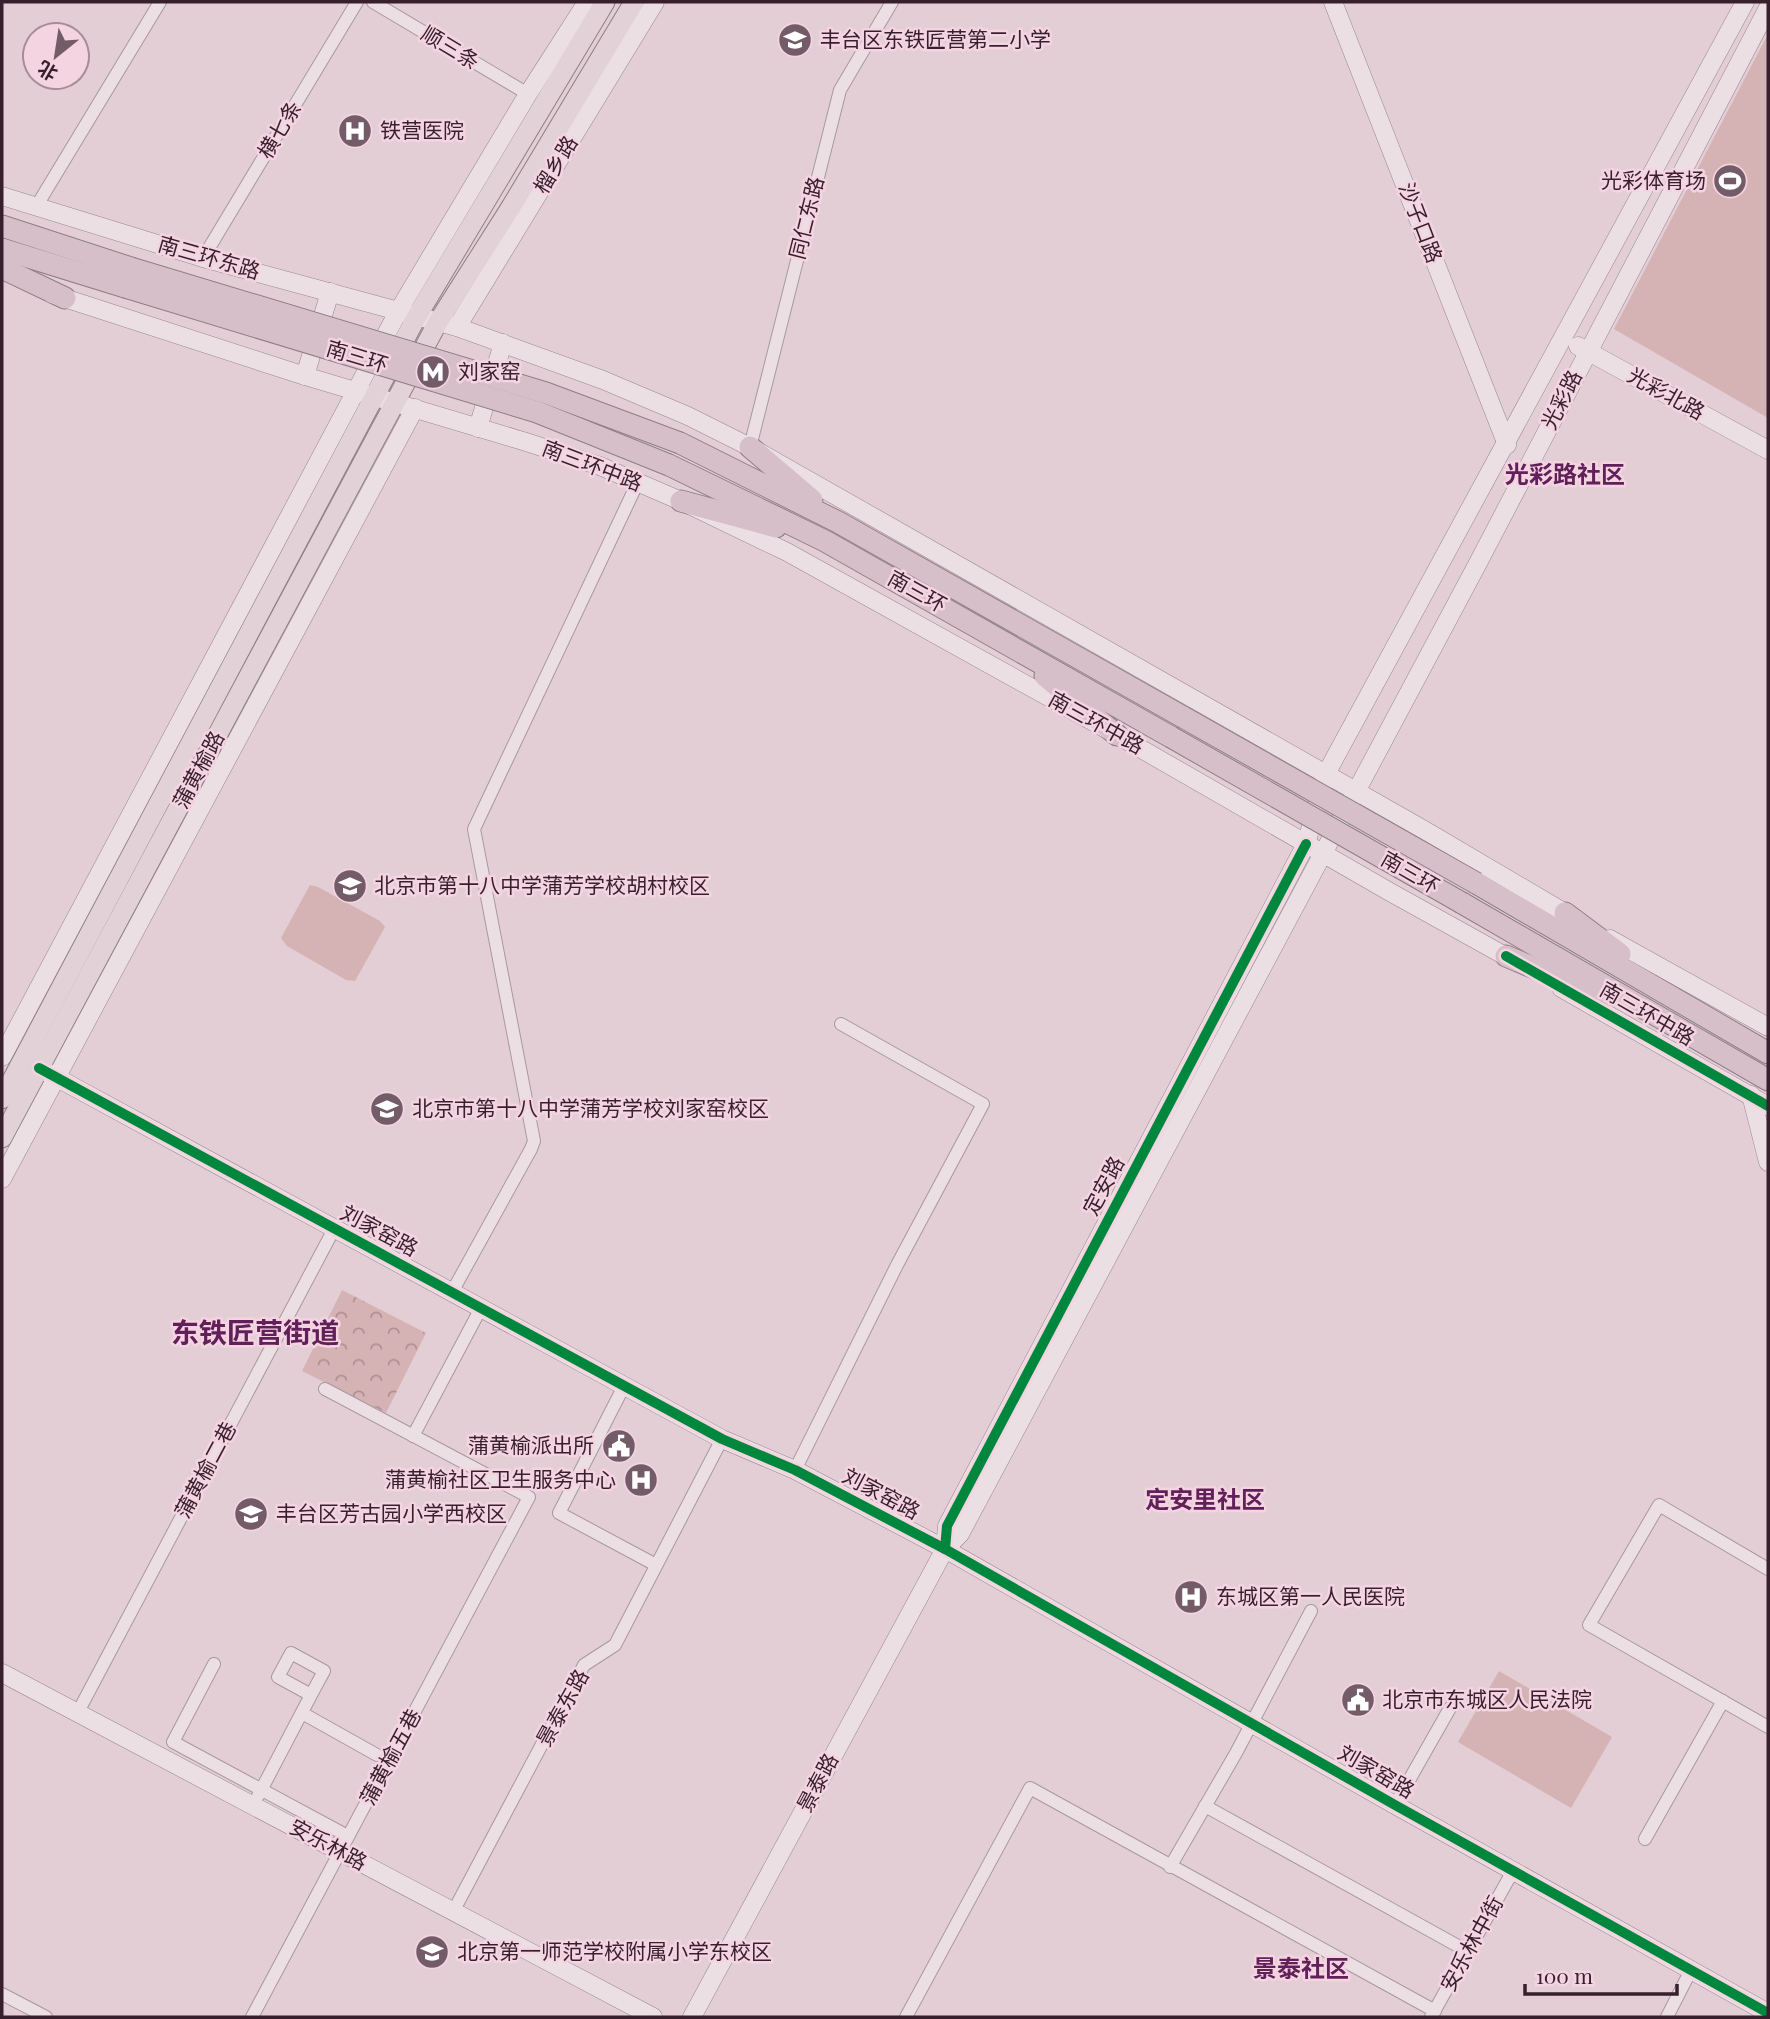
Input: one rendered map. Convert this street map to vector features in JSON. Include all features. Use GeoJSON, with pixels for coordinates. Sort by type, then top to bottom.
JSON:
{"type":"FeatureCollection","features":[{"type":"Feature","properties":{"kind":"highway"},"geometry":{"type":"LineString","coordinates":[[2,213],[40,238]]}},
{"type":"Feature","properties":{"kind":"highway","name":"南三环"},"geometry":{"type":"LineString","coordinates":[[2,226],[40,238],[128,278],[537,412],[669,465],[825,541],[994,635],[1768,1080]]}},
{"type":"Feature","properties":{"kind":"highway","name":"南三环"},"geometry":{"type":"LineString","coordinates":[[2,249],[128,278],[546,393],[680,443],[838,522],[1476,883],[1768,1053]]}},
{"type":"Feature","properties":{"kind":"highway"},"geometry":{"type":"LineString","coordinates":[[2,268],[65,298]]}},
{"type":"Feature","properties":{"kind":"highway"},"geometry":{"type":"LineString","coordinates":[[750,447],[838,522]]}},
{"type":"Feature","properties":{"kind":"highway"},"geometry":{"type":"LineString","coordinates":[[681,501],[825,541]]}},
{"type":"Feature","properties":{"kind":"highway"},"geometry":{"type":"LineString","coordinates":[[994,635],[1117,735]]}},
{"type":"Feature","properties":{"kind":"highway"},"geometry":{"type":"LineString","coordinates":[[1564,913],[1712,1021]]}},
{"type":"Feature","properties":{"kind":"highway"},"geometry":{"type":"LineString","coordinates":[[1506,956],[1686,1032]]}},
{"type":"Feature","properties":{"kind":"main road"},"geometry":{"type":"LineString","coordinates":[[586,35],[597,2]]}},
{"type":"Feature","properties":{"kind":"main road","name":"榴乡路"},"geometry":{"type":"LineString","coordinates":[[366,394],[408,313],[606,2]]}},
{"type":"Feature","properties":{"kind":"main road","name":"榴乡路"},"geometry":{"type":"LineString","coordinates":[[447,325],[511,207],[634,2]]}},
{"type":"Feature","properties":{"kind":"main road","name":"蒲黄榆路"},"geometry":{"type":"LineString","coordinates":[[2,1138],[15,1056],[203,763],[395,403],[447,325]]}},
{"type":"Feature","properties":{"kind":"main road","name":"蒲黄榆路"},"geometry":{"type":"LineString","coordinates":[[2,1099],[15,1056],[366,394]]}},
{"type":"Feature","properties":{"kind":"street"},"geometry":{"type":"LineString","coordinates":[[36,207],[160,2]]}},
{"type":"Feature","properties":{"kind":"street","name":"横七条"},"geometry":{"type":"LineString","coordinates":[[203,258],[357,2]]}},
{"type":"Feature","properties":{"kind":"street","name":"顺三条"},"geometry":{"type":"LineString","coordinates":[[373,2],[528,94]]}},
{"type":"Feature","properties":{"kind":"street"},"geometry":{"type":"LineString","coordinates":[[408,313],[528,94],[587,2]]}},
{"type":"Feature","properties":{"kind":"street","name":"榴乡路"},"geometry":{"type":"LineString","coordinates":[[447,325],[655,2]]}},
{"type":"Feature","properties":{"kind":"street","name":"同仁东路"},"geometry":{"type":"LineString","coordinates":[[750,447],[840,90],[892,2]]}},
{"type":"Feature","properties":{"kind":"street","name":"沙子口路"},"geometry":{"type":"LineString","coordinates":[[1333,2],[1507,445]]}},
{"type":"Feature","properties":{"kind":"street","name":"光彩路"},"geometry":{"type":"LineString","coordinates":[[1314,849],[1326,774],[1507,445],[1745,2]]}},
{"type":"Feature","properties":{"kind":"street","name":"光彩路"},"geometry":{"type":"LineString","coordinates":[[1314,849],[1355,791],[1478,563],[1768,8]]}},
{"type":"Feature","properties":{"kind":"street","name":"南三环东路"},"geometry":{"type":"LineString","coordinates":[[2,196],[203,258],[447,325]]}},
{"type":"Feature","properties":{"kind":"street"},"geometry":{"type":"LineString","coordinates":[[2,277],[366,394]]}},
{"type":"Feature","properties":{"kind":"street"},"geometry":{"type":"LineString","coordinates":[[305,376],[330,292]]}},
{"type":"Feature","properties":{"kind":"street"},"geometry":{"type":"LineString","coordinates":[[447,325],[615,385],[688,416],[750,447],[1768,1027]]}},
{"type":"Feature","properties":{"kind":"street","name":"光彩北路"},"geometry":{"type":"LineString","coordinates":[[1564,338],[1768,450]]}},
{"type":"Feature","properties":{"kind":"street"},"geometry":{"type":"LineString","coordinates":[[478,428],[503,343]]}},
{"type":"Feature","properties":{"kind":"street","name":"南三环中路"},"geometry":{"type":"LineString","coordinates":[[366,394],[600,466],[788,552],[1117,735],[1768,1106]]}},
{"type":"Feature","properties":{"kind":"street"},"geometry":{"type":"LineString","coordinates":[[2,1179],[415,408]]}},
{"type":"Feature","properties":{"kind":"street"},"geometry":{"type":"LineString","coordinates":[[452,1292],[534,1140],[474,829],[637,484]]}},
{"type":"Feature","properties":{"kind":"street"},"geometry":{"type":"LineString","coordinates":[[1223,796],[1258,736]]}},
{"type":"Feature","properties":{"kind":"street"},"geometry":{"type":"LineString","coordinates":[[203,763],[227,759]]}},
{"type":"Feature","properties":{"kind":"street"},"geometry":{"type":"LineString","coordinates":[[1390,892],[1426,831]]}},
{"type":"Feature","properties":{"kind":"street","name":"定安路"},"geometry":{"type":"LineString","coordinates":[[944,1549],[947,1526],[1314,849]]}},
{"type":"Feature","properties":{"kind":"street"},"geometry":{"type":"LineString","coordinates":[[795,1471],[897,1265],[983,1104],[841,1024]]}},
{"type":"Feature","properties":{"kind":"street","name":"刘家窑路"},"geometry":{"type":"LineString","coordinates":[[15,1056],[722,1440],[795,1471],[944,1549],[1768,2014]]}},
{"type":"Feature","properties":{"kind":"street"},"geometry":{"type":"LineString","coordinates":[[1751,1095],[1768,1162]]}},
{"type":"Feature","properties":{"kind":"street","name":"蒲黄榆二巷"},"geometry":{"type":"LineString","coordinates":[[78,1712],[334,1228]]}},
{"type":"Feature","properties":{"kind":"street"},"geometry":{"type":"LineString","coordinates":[[325,1389],[413,1436],[481,1308]]}},
{"type":"Feature","properties":{"kind":"street"},"geometry":{"type":"LineString","coordinates":[[624,1386],[559,1513],[656,1565]]}},
{"type":"Feature","properties":{"kind":"street","name":"蒲黄榆五巷"},"geometry":{"type":"LineString","coordinates":[[252,2017],[342,1842],[529,1497],[413,1436]]}},
{"type":"Feature","properties":{"kind":"street","name":"景泰东路"},"geometry":{"type":"LineString","coordinates":[[453,1912],[584,1665],[615,1645],[722,1440]]}},
{"type":"Feature","properties":{"kind":"street"},"geometry":{"type":"LineString","coordinates":[[1768,1569],[1659,1505],[1589,1625],[1768,1727]]}},
{"type":"Feature","properties":{"kind":"street","name":"景泰路"},"geometry":{"type":"LineString","coordinates":[[692,2017],[944,1549]]}},
{"type":"Feature","properties":{"kind":"street"},"geometry":{"type":"LineString","coordinates":[[1170,1867],[1252,1723],[1311,1611]]}},
{"type":"Feature","properties":{"kind":"street"},"geometry":{"type":"LineString","coordinates":[[214,1664],[173,1742],[257,1798],[311,1695]]}},
{"type":"Feature","properties":{"kind":"street","name":"安乐林路"},"geometry":{"type":"LineString","coordinates":[[2,1673],[342,1842],[453,1912],[653,2017]]}},
{"type":"Feature","properties":{"kind":"street"},"geometry":{"type":"LineString","coordinates":[[1645,1839],[1723,1701]]}},
{"type":"Feature","properties":{"kind":"street"},"geometry":{"type":"LineString","coordinates":[[1395,1805],[1450,1708]]}},
{"type":"Feature","properties":{"kind":"street"},"geometry":{"type":"LineString","coordinates":[[302,1713],[377,1755]]}},
{"type":"Feature","properties":{"kind":"street"},"geometry":{"type":"LineString","coordinates":[[906,2017],[1030,1788],[1433,2014]]}},
{"type":"Feature","properties":{"kind":"street"},"geometry":{"type":"LineString","coordinates":[[1205,1806],[1467,1951]]}},
{"type":"Feature","properties":{"kind":"street","name":"安乐林中街"},"geometry":{"type":"LineString","coordinates":[[1433,2014],[1513,1871]]}},
{"type":"Feature","properties":{"kind":"street"},"geometry":{"type":"LineString","coordinates":[[1667,2017],[1691,1970]]}},
{"type":"Feature","properties":{"kind":"street"},"geometry":{"type":"LineString","coordinates":[[2,1994],[46,2017]]}},
{"type":"Feature","properties":{"kind":"green space","name":"光彩体育场"},"geometry":{"type":"Polygon","coordinates":[[[1768,34],[1768,418],[1614,329],[1768,34]]]}},
{"type":"Feature","properties":{"kind":"green space"},"geometry":{"type":"Polygon","coordinates":[[[310,885],[380,921],[385,927],[355,981],[346,980],[287,946],[281,938],[310,885]]]}},
{"type":"Feature","properties":{"kind":"green space"},"geometry":{"type":"Polygon","coordinates":[[[342,1290],[426,1333],[386,1413],[302,1371],[342,1290]]]}},
{"type":"Feature","properties":{"kind":"green space"},"geometry":{"type":"Polygon","coordinates":[[[1499,1671],[1612,1737],[1571,1808],[1458,1742],[1499,1671]]]}},
{"type":"Feature","properties":{"kind":"cycle path"},"geometry":{"type":"LineString","coordinates":[[945,1549],[947,1526],[1306,844]]}},
{"type":"Feature","properties":{"kind":"cycle path"},"geometry":{"type":"LineString","coordinates":[[1506,956],[1768,1106]]}},
{"type":"Feature","properties":{"kind":"cycle path"},"geometry":{"type":"LineString","coordinates":[[39,1068],[722,1439],[795,1470],[945,1549],[1768,2013]]}},
{"type":"Feature","properties":{"kind":"place","name":"丰台区东铁匠营第二小学"},"geometry":{"type":"Point","coordinates":[795,40]}},
{"type":"Feature","properties":{"kind":"place","name":"铁营医院"},"geometry":{"type":"Point","coordinates":[355,131]}},
{"type":"Feature","properties":{"kind":"place","name":"光彩体育场"},"geometry":{"type":"Point","coordinates":[1730,181]}},
{"type":"Feature","properties":{"kind":"place","name":"刘家窑"},"geometry":{"type":"Point","coordinates":[433,372]}},
{"type":"Feature","properties":{"kind":"place","name":"北京市第十八中学蒲芳学校胡村校区"},"geometry":{"type":"Point","coordinates":[350,886]}},
{"type":"Feature","properties":{"kind":"place","name":"北京市第十八中学蒲芳学校刘家窑校区"},"geometry":{"type":"Point","coordinates":[387,1109]}},
{"type":"Feature","properties":{"kind":"place","name":"蒲黄榆派出所"},"geometry":{"type":"Point","coordinates":[619,1446]}},
{"type":"Feature","properties":{"kind":"place","name":"蒲黄榆社区卫生服务中心"},"geometry":{"type":"Point","coordinates":[641,1480]}},
{"type":"Feature","properties":{"kind":"place","name":"丰台区芳古园小学西校区"},"geometry":{"type":"Point","coordinates":[251,1514]}},
{"type":"Feature","properties":{"kind":"place","name":"东城区第一人民医院"},"geometry":{"type":"Point","coordinates":[1191,1597]}},
{"type":"Feature","properties":{"kind":"place","name":"北京市东城区人民法院"},"geometry":{"type":"Point","coordinates":[1358,1700]}},
{"type":"Feature","properties":{"kind":"place","name":"北京第一师范学校附属小学东校区"},"geometry":{"type":"Point","coordinates":[432,1952]}},
{"type":"Feature","properties":{"kind":"district","name":"光彩路社区"},"geometry":{"type":"Point","coordinates":[1565,475]}},
{"type":"Feature","properties":{"kind":"district","name":"东铁匠营街道"},"geometry":{"type":"Point","coordinates":[255,1333]}},
{"type":"Feature","properties":{"kind":"district","name":"定安里社区"},"geometry":{"type":"Point","coordinates":[1205,1500]}},
{"type":"Feature","properties":{"kind":"district","name":"景泰社区"},"geometry":{"type":"Point","coordinates":[1301,1969]}}]}
